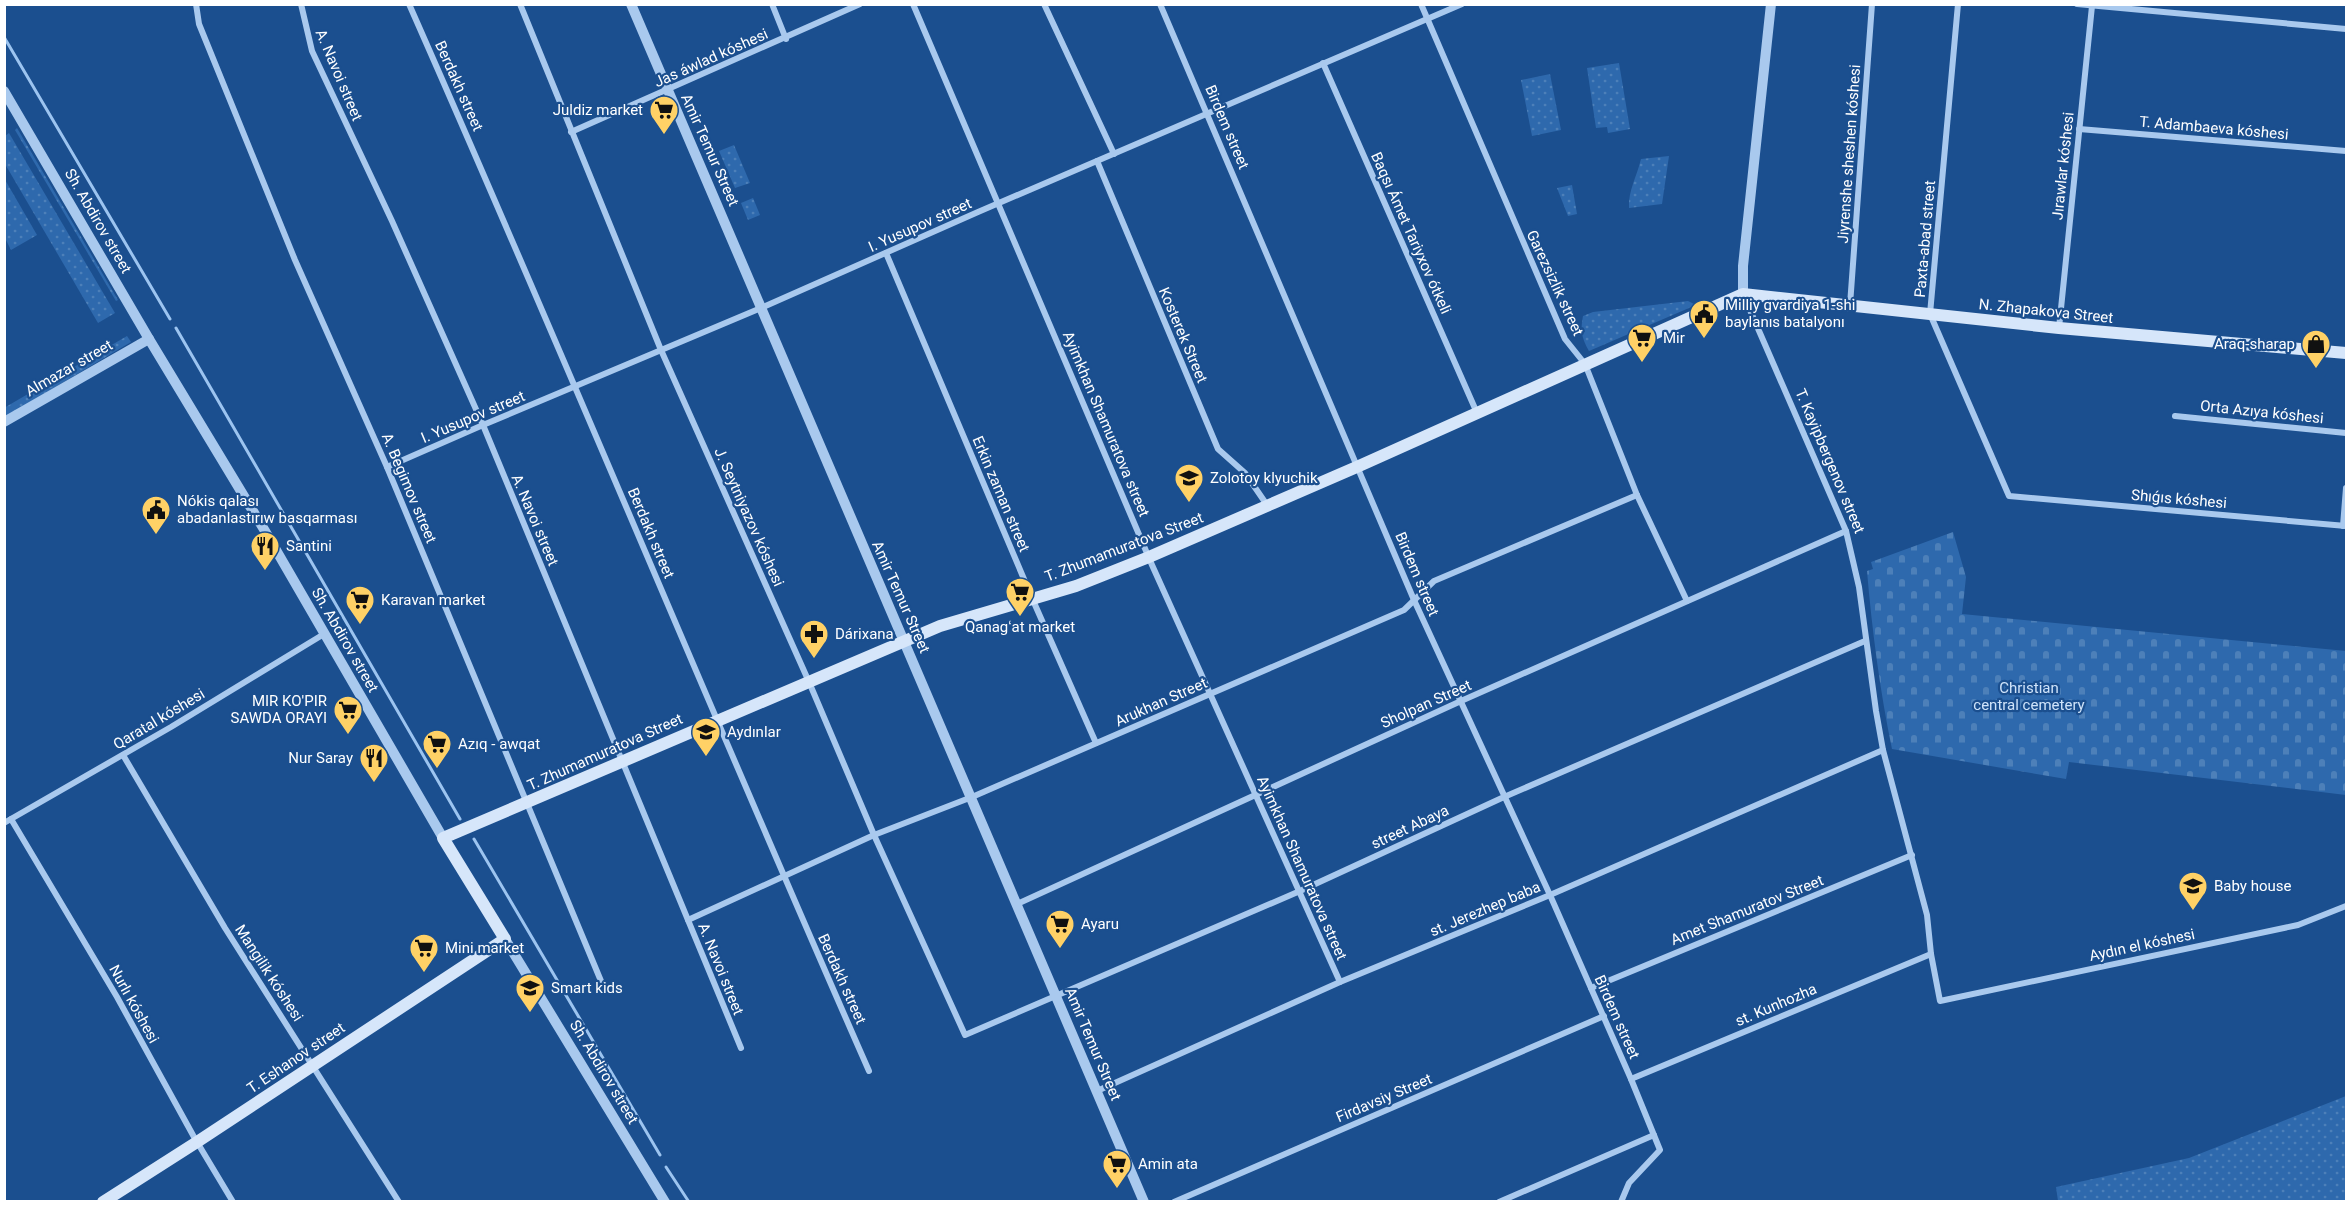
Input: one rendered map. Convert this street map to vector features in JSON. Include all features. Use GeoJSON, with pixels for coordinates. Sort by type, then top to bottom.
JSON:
{"type":"FeatureCollection","features":[{"type":"Feature","properties":{"kind":"main road","name":"N. Zhapakova Street"},"geometry":{"type":"LineString","coordinates":[[1743,294],[2059,328],[2346,353]]}},
{"type":"Feature","properties":{"kind":"main road","name":"T. Zhumamuratova Street"},"geometry":{"type":"LineString","coordinates":[[443,838],[940,626],[1076,586],[1149,557],[1359,466],[1743,294]]}},
{"type":"Feature","properties":{"kind":"main road","name":"Sh. Abdirov street"},"geometry":{"type":"LineString","coordinates":[[443,838],[505,939]]}},
{"type":"Feature","properties":{"kind":"main road","name":"T. Eshanov street"},"geometry":{"type":"LineString","coordinates":[[103,1202],[505,939]]}},
{"type":"Feature","properties":{"kind":"street","name":"A. Begimov street"},"geometry":{"type":"LineString","coordinates":[[196,4],[199,24],[295,260],[387,467],[602,981]]}},
{"type":"Feature","properties":{"kind":"street","name":"A. Navoi street"},"geometry":{"type":"LineString","coordinates":[[301,4],[312,51],[392,221],[483,425],[741,1048]]}},
{"type":"Feature","properties":{"kind":"street","name":"Berdakh street"},"geometry":{"type":"LineString","coordinates":[[409,4],[869,1071]]}},
{"type":"Feature","properties":{"kind":"street","name":"J. Seytniyazov kóshesi"},"geometry":{"type":"LineString","coordinates":[[520,4],[661,350],[809,682],[874,835],[965,1035]]}},
{"type":"Feature","properties":{"kind":"street","name":"Amir Temur Street"},"geometry":{"type":"LineString","coordinates":[[631,4],[1144,1202]]}},
{"type":"Feature","properties":{"kind":"street"},"geometry":{"type":"LineString","coordinates":[[772,4],[786,39]]}},
{"type":"Feature","properties":{"kind":"street","name":"Jas áwlad kóshesi"},"geometry":{"type":"LineString","coordinates":[[571,132],[786,39],[860,4]]}},
{"type":"Feature","properties":{"kind":"street","name":"Ayimkhan Shamuratova street"},"geometry":{"type":"LineString","coordinates":[[913,4],[1149,557],[1340,982]]}},
{"type":"Feature","properties":{"kind":"street"},"geometry":{"type":"LineString","coordinates":[[1044,4],[1114,153]]}},
{"type":"Feature","properties":{"kind":"street","name":"Birdem street"},"geometry":{"type":"LineString","coordinates":[[1160,4],[1359,466],[1414,600],[1550,895],[1660,1150],[1629,1183],[1621,1202]]}},
{"type":"Feature","properties":{"kind":"street","name":"Garezsizlik street"},"geometry":{"type":"LineString","coordinates":[[1421,4],[1565,339],[1585,364],[1637,495],[1687,601]]}},
{"type":"Feature","properties":{"kind":"street","name":"I. Yusupov street"},"geometry":{"type":"LineString","coordinates":[[387,467],[761,309],[999,203],[1461,4]]}},
{"type":"Feature","properties":{"kind":"street","name":"T. Kayipbergenov street"},"geometry":{"type":"LineString","coordinates":[[1771,4],[1743,266],[1743,294],[1846,531],[1859,587],[1874,703],[1883,750],[1927,915],[1931,954],[1940,1001]]}},
{"type":"Feature","properties":{"kind":"street","name":"Jiyrenshe sheshen kóshesi"},"geometry":{"type":"LineString","coordinates":[[1850,305],[1872,4]]}},
{"type":"Feature","properties":{"kind":"street","name":"Paxta-abad street"},"geometry":{"type":"LineString","coordinates":[[1958,4],[1930,314],[2008,496]]}},
{"type":"Feature","properties":{"kind":"street"},"geometry":{"type":"LineString","coordinates":[[2077,4],[2346,29]]}},
{"type":"Feature","properties":{"kind":"street","name":"Jırawlar kóshesi"},"geometry":{"type":"LineString","coordinates":[[2059,328],[2092,6]]}},
{"type":"Feature","properties":{"kind":"street","name":"Baqsı Ámet Tariyxov ótkeli"},"geometry":{"type":"LineString","coordinates":[[1323,63],[1477,413]]}},
{"type":"Feature","properties":{"kind":"street","name":"Sh. Abdirov street"},"geometry":{"type":"LineString","coordinates":[[4,91],[443,838]]}},
{"type":"Feature","properties":{"kind":"street","name":"T. Adambaeva kóshesi"},"geometry":{"type":"LineString","coordinates":[[2079,129],[2346,151]]}},
{"type":"Feature","properties":{"kind":"street","name":"Kosterek Street"},"geometry":{"type":"LineString","coordinates":[[1097,161],[1218,449],[1245,473],[1267,505]]}},
{"type":"Feature","properties":{"kind":"street","name":"Erkin zaman street"},"geometry":{"type":"LineString","coordinates":[[886,253],[1096,743]]}},
{"type":"Feature","properties":{"kind":"street","name":"Almazar street"},"geometry":{"type":"LineString","coordinates":[[4,422],[149,339]]}},
{"type":"Feature","properties":{"kind":"street","name":"Orta Azıya kóshesi"},"geometry":{"type":"LineString","coordinates":[[2175,416],[2346,433]]}},
{"type":"Feature","properties":{"kind":"street"},"geometry":{"type":"LineString","coordinates":[[2345,526],[2346,488]]}},
{"type":"Feature","properties":{"kind":"street","name":"Arukhan Street"},"geometry":{"type":"LineString","coordinates":[[688,920],[874,835],[972,797],[1404,609],[1434,581],[1637,495]]}},
{"type":"Feature","properties":{"kind":"street","name":"Shıǵıs kóshesi"},"geometry":{"type":"LineString","coordinates":[[2008,496],[2345,526]]}},
{"type":"Feature","properties":{"kind":"street","name":"Sholpan Street"},"geometry":{"type":"LineString","coordinates":[[1017,904],[1461,701],[1846,531]]}},
{"type":"Feature","properties":{"kind":"street","name":"Qaratal kóshesi"},"geometry":{"type":"LineString","coordinates":[[4,823],[123,755],[324,634]]}},
{"type":"Feature","properties":{"kind":"street","name":"street Abaya"},"geometry":{"type":"LineString","coordinates":[[965,1035],[1300,891],[1504,797],[1865,641]]}},
{"type":"Feature","properties":{"kind":"street","name":"st. Jerezhep baba"},"geometry":{"type":"LineString","coordinates":[[1097,1091],[1340,982],[1550,895],[1883,750]]}},
{"type":"Feature","properties":{"kind":"street","name":"Mangilik kóshesi"},"geometry":{"type":"LineString","coordinates":[[123,755],[225,928],[399,1202]]}},
{"type":"Feature","properties":{"kind":"street","name":"Nurlı kóshesi"},"geometry":{"type":"LineString","coordinates":[[11,819],[117,997],[233,1202]]}},
{"type":"Feature","properties":{"kind":"street","name":"Amet Shamuratov Street"},"geometry":{"type":"LineString","coordinates":[[1591,988],[1912,855]]}},
{"type":"Feature","properties":{"kind":"street","name":"Aydın el kóshesi"},"geometry":{"type":"LineString","coordinates":[[1940,1001],[2298,925],[2346,906]]}},
{"type":"Feature","properties":{"kind":"street","name":"Sh. Abdirov street"},"geometry":{"type":"LineString","coordinates":[[505,939],[665,1202]]}},
{"type":"Feature","properties":{"kind":"street","name":"st. Kunhozha"},"geometry":{"type":"LineString","coordinates":[[1631,1079],[1931,954]]}},
{"type":"Feature","properties":{"kind":"street","name":"Firdavsiy Street"},"geometry":{"type":"LineString","coordinates":[[1173,1202],[1604,1016]]}},
{"type":"Feature","properties":{"kind":"street"},"geometry":{"type":"LineString","coordinates":[[1499,1202],[1654,1135]]}},
{"type":"Feature","properties":{"kind":"green space"},"geometry":{"type":"Polygon","coordinates":[[[1619,63],[1630,129],[1608,133],[1607,127],[1596,128],[1587,68],[1619,63]]]}},
{"type":"Feature","properties":{"kind":"green space"},"geometry":{"type":"Polygon","coordinates":[[[1550,74],[1561,130],[1532,136],[1521,80],[1550,74]]]}},
{"type":"Feature","properties":{"kind":"green space"},"geometry":{"type":"Polygon","coordinates":[[[17,128],[118,300],[116,301],[15,130],[17,128]]]}},
{"type":"Feature","properties":{"kind":"green space"},"geometry":{"type":"Polygon","coordinates":[[[9,133],[115,313],[98,323],[5,164],[5,136],[9,133]]]}},
{"type":"Feature","properties":{"kind":"green space"},"geometry":{"type":"Polygon","coordinates":[[[734,145],[750,183],[735,188],[719,151],[734,145]]]}},
{"type":"Feature","properties":{"kind":"green space"},"geometry":{"type":"Polygon","coordinates":[[[1669,156],[1662,204],[1629,208],[1631,190],[1641,159],[1669,156]]]}},
{"type":"Feature","properties":{"kind":"green space"},"geometry":{"type":"Polygon","coordinates":[[[4,178],[37,235],[11,250],[5,238],[4,178]]]}},
{"type":"Feature","properties":{"kind":"green space"},"geometry":{"type":"Polygon","coordinates":[[[1572,185],[1577,214],[1568,216],[1557,188],[1572,185]]]}},
{"type":"Feature","properties":{"kind":"green space"},"geometry":{"type":"Polygon","coordinates":[[[753,198],[760,215],[748,220],[741,203],[753,198]]]}},
{"type":"Feature","properties":{"kind":"green space"},"geometry":{"type":"Polygon","coordinates":[[[1688,301],[1696,305],[1589,351],[1582,335],[1583,316],[1593,312],[1688,301]]]}},
{"type":"Feature","properties":{"kind":"green space"},"geometry":{"type":"Polygon","coordinates":[[[127,336],[131,342],[5,417],[4,408],[127,336]]]}},
{"type":"Feature","properties":{"kind":"green space","name":"Christian central cemetery"},"geometry":{"type":"Polygon","coordinates":[[[1953,532],[1966,577],[1962,614],[2346,651],[2346,795],[2069,762],[2066,779],[1892,749],[1877,660],[1867,571],[1873,569],[1871,562],[1953,532]]]}},
{"type":"Feature","properties":{"kind":"green space"},"geometry":{"type":"Polygon","coordinates":[[[2346,1096],[2346,1201],[2058,1201],[2056,1187],[2189,1158],[2346,1096]]]}},
{"type":"Feature","properties":{"kind":"waterway"},"geometry":{"type":"LineString","coordinates":[[4,37],[170,319]]}},
{"type":"Feature","properties":{"kind":"waterway"},"geometry":{"type":"LineString","coordinates":[[176,328],[460,819]]}},
{"type":"Feature","properties":{"kind":"waterway"},"geometry":{"type":"LineString","coordinates":[[474,839],[660,1155]]}},
{"type":"Feature","properties":{"kind":"waterway"},"geometry":{"type":"LineString","coordinates":[[666,1167],[689,1202]]}},
{"type":"Feature","properties":{"kind":"place","name":"Juldiz market"},"geometry":{"type":"Point","coordinates":[664,136]}},
{"type":"Feature","properties":{"kind":"place","name":"Milliy gvardiya 1-shi baylanıs batalyonı"},"geometry":{"type":"Point","coordinates":[1704,340]}},
{"type":"Feature","properties":{"kind":"place","name":"Mir"},"geometry":{"type":"Point","coordinates":[1642,364]}},
{"type":"Feature","properties":{"kind":"place","name":"Araq-sharap"},"geometry":{"type":"Point","coordinates":[2316,370]}},
{"type":"Feature","properties":{"kind":"place","name":"Zolotoy klyuchik"},"geometry":{"type":"Point","coordinates":[1189,504]}},
{"type":"Feature","properties":{"kind":"place","name":"Nókis qalası abadanlastırıw basqarması"},"geometry":{"type":"Point","coordinates":[156,536]}},
{"type":"Feature","properties":{"kind":"place","name":"Santini"},"geometry":{"type":"Point","coordinates":[265,572]}},
{"type":"Feature","properties":{"kind":"place","name":"Qanagʻat market"},"geometry":{"type":"Point","coordinates":[1020,618]}},
{"type":"Feature","properties":{"kind":"place","name":"Karavan market"},"geometry":{"type":"Point","coordinates":[360,626]}},
{"type":"Feature","properties":{"kind":"place","name":"Dárixana"},"geometry":{"type":"Point","coordinates":[814,660]}},
{"type":"Feature","properties":{"kind":"place","name":"MIR KO'PIR SAWDA ORAYI"},"geometry":{"type":"Point","coordinates":[348,736]}},
{"type":"Feature","properties":{"kind":"place","name":"Aydınlar"},"geometry":{"type":"Point","coordinates":[706,758]}},
{"type":"Feature","properties":{"kind":"place","name":"Azıq - awqat"},"geometry":{"type":"Point","coordinates":[437,770]}},
{"type":"Feature","properties":{"kind":"place","name":"Nur Saray"},"geometry":{"type":"Point","coordinates":[374,784]}},
{"type":"Feature","properties":{"kind":"place","name":"Baby house"},"geometry":{"type":"Point","coordinates":[2193,912]}},
{"type":"Feature","properties":{"kind":"place","name":"Ayaru"},"geometry":{"type":"Point","coordinates":[1060,950]}},
{"type":"Feature","properties":{"kind":"place","name":"Mini market"},"geometry":{"type":"Point","coordinates":[424,974]}},
{"type":"Feature","properties":{"kind":"place","name":"Smart kids"},"geometry":{"type":"Point","coordinates":[530,1014]}},
{"type":"Feature","properties":{"kind":"place","name":"Amin ata"},"geometry":{"type":"Point","coordinates":[1117,1190]}}]}
